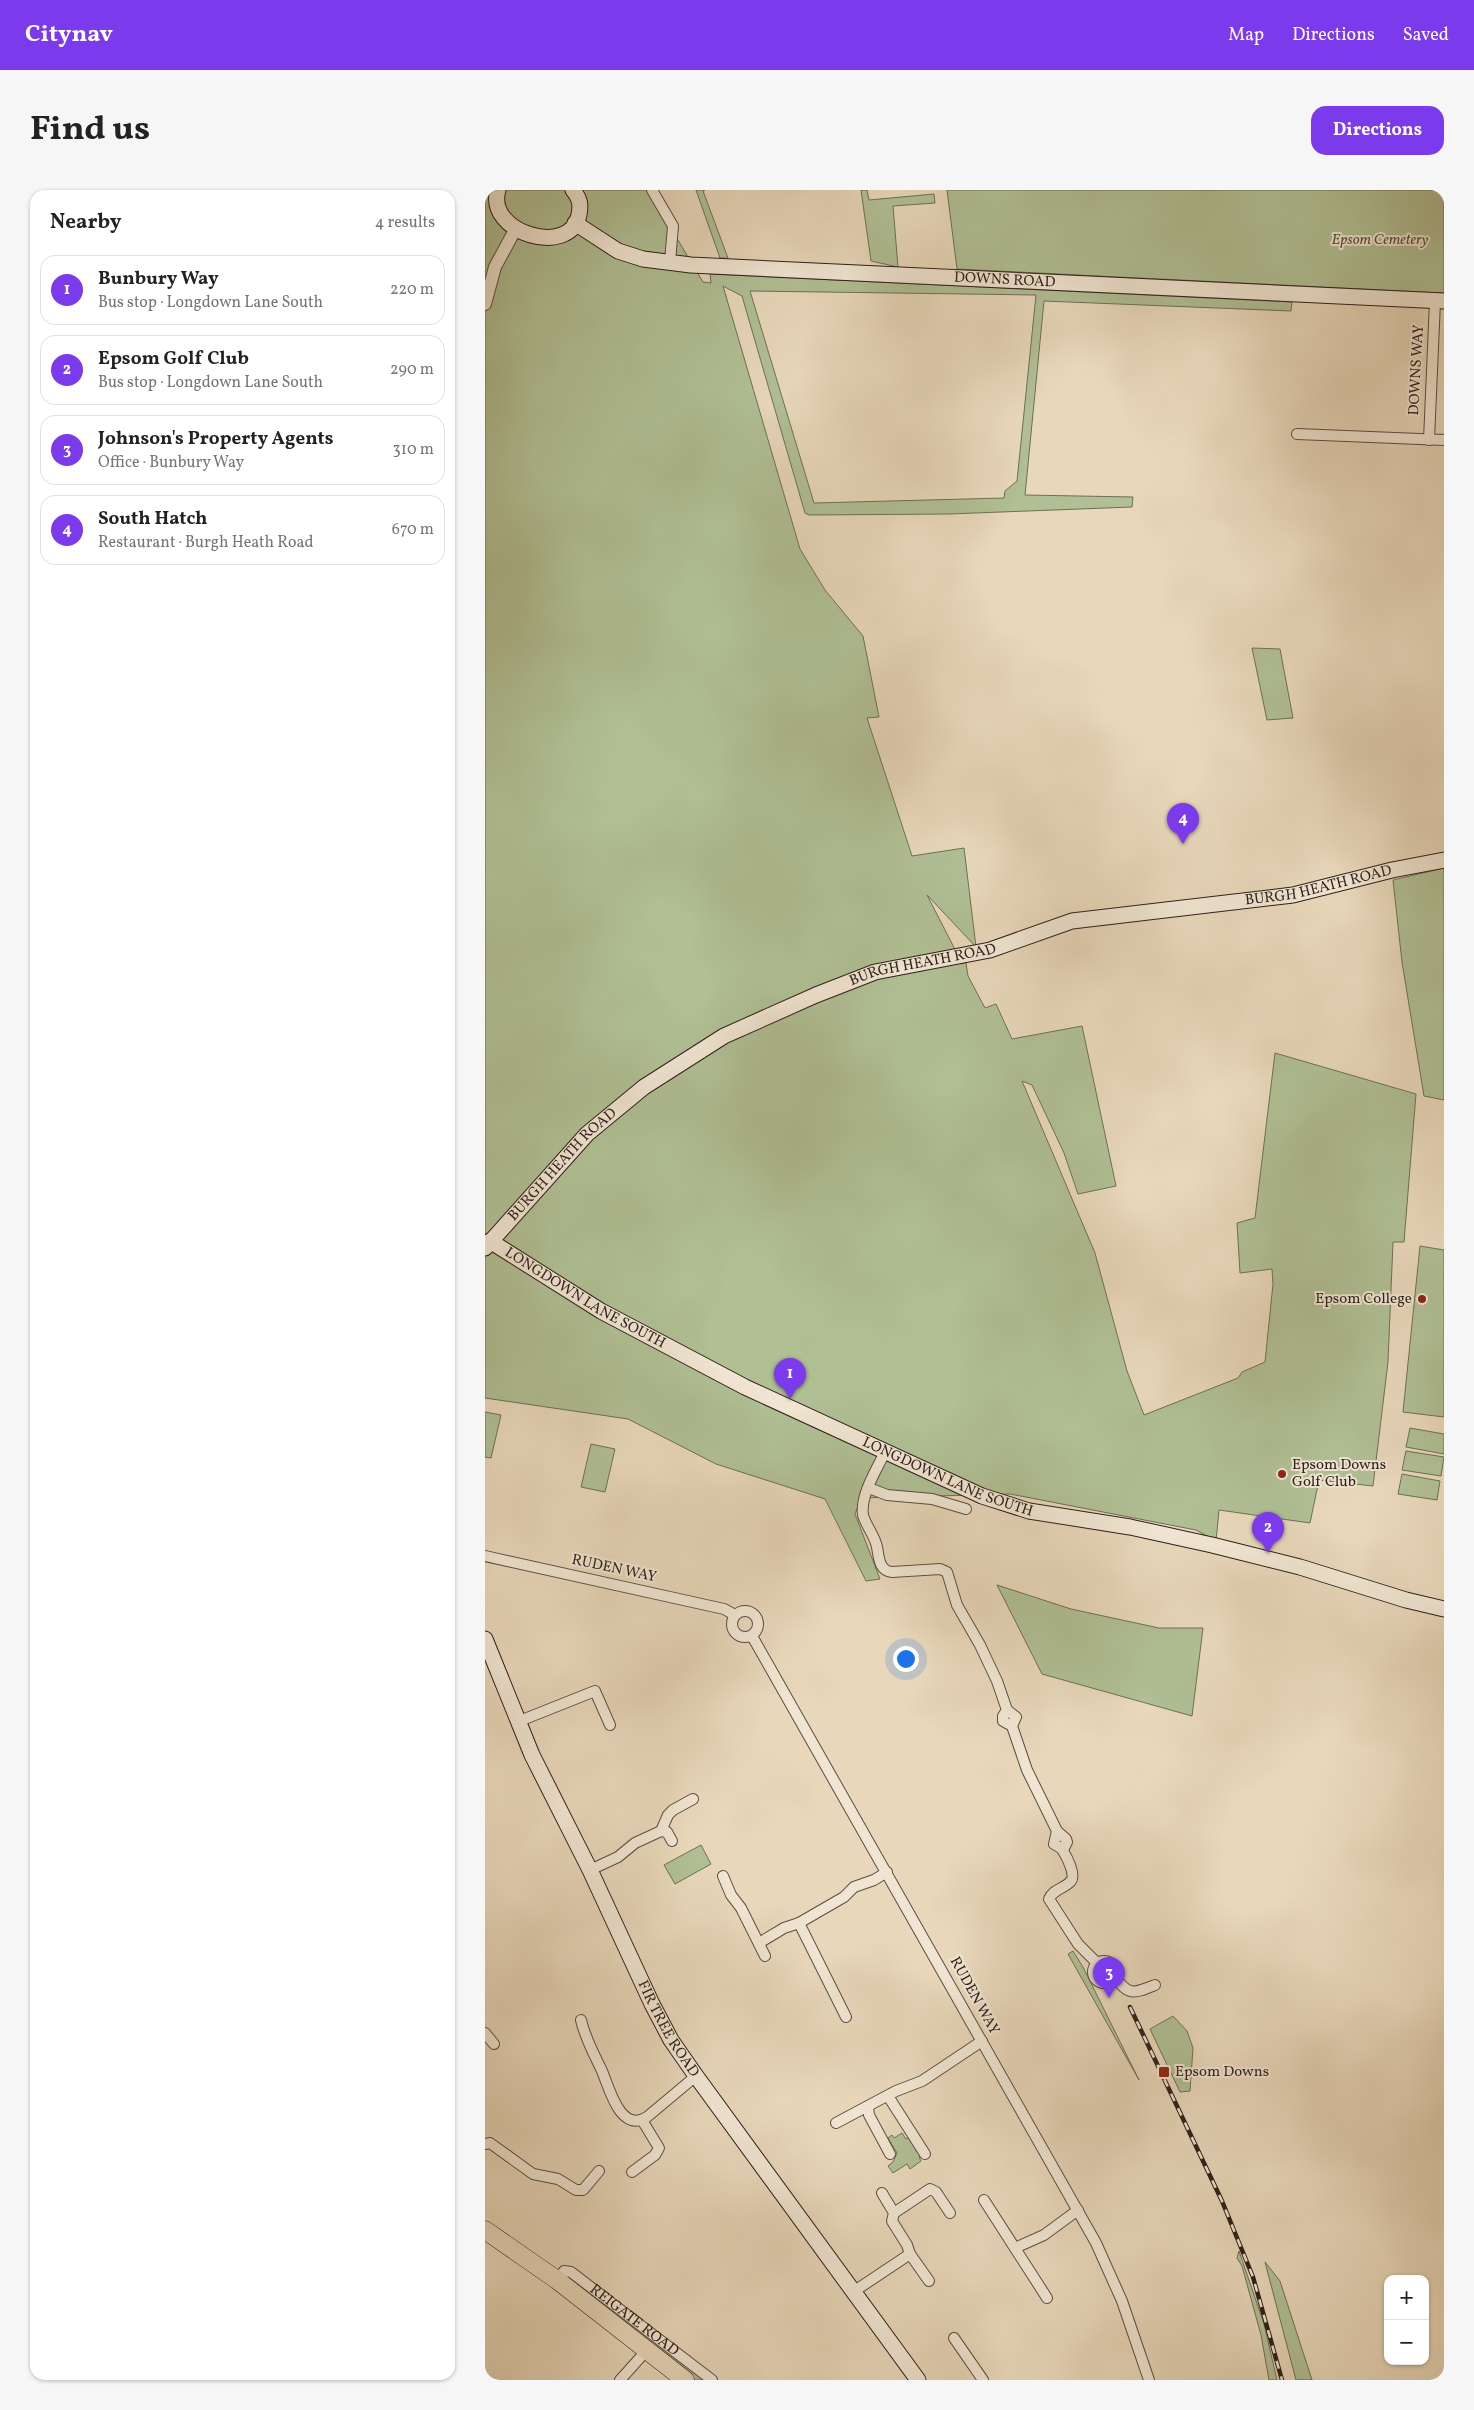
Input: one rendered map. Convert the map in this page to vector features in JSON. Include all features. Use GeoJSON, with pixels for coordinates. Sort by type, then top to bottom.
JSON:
{"type":"FeatureCollection","features":[{"type":"Feature","properties":{"kind":"highway","name":"REIGATE ROAD"},"geometry":{"type":"LineString","coordinates":[[485,2230],[557,2280],[685,2380]]}},
{"type":"Feature","properties":{"kind":"main road"},"geometry":{"type":"LineString","coordinates":[[493,193],[499,216],[515,230],[535,236],[557,236],[570,230],[575,223],[581,206],[578,193]]}},
{"type":"Feature","properties":{"kind":"main road","name":"DOWNS ROAD"},"geometry":{"type":"LineString","coordinates":[[575,223],[618,251],[643,259],[670,262],[821,272],[1440,301]]}},
{"type":"Feature","properties":{"kind":"main road","name":"BURGH HEATH ROAD"},"geometry":{"type":"LineString","coordinates":[[488,1245],[587,1134],[644,1087],[724,1036],[816,995],[875,972],[990,950],[1072,921],[1293,895],[1393,870],[1444,860]]}},
{"type":"Feature","properties":{"kind":"main road","name":"LONGDOWN LANE SOUTH"},"geometry":{"type":"LineString","coordinates":[[488,1245],[601,1311],[745,1387],[982,1496],[1029,1510],[1130,1527],[1212,1545],[1300,1567],[1406,1600],[1444,1609]]}},
{"type":"Feature","properties":{"kind":"main road","name":"FIR TREE ROAD"},"geometry":{"type":"LineString","coordinates":[[485,1639],[517,1722],[590,1870],[655,2011],[671,2040],[917,2380]]}},
{"type":"Feature","properties":{"kind":"street"},"geometry":{"type":"LineString","coordinates":[[652,190],[673,226],[670,262]]}},
{"type":"Feature","properties":{"kind":"street"},"geometry":{"type":"LineString","coordinates":[[485,304],[495,267],[515,230]]}},
{"type":"Feature","properties":{"kind":"street","name":"DOWNS WAY"},"geometry":{"type":"LineString","coordinates":[[1429,440],[1440,301]]}},
{"type":"Feature","properties":{"kind":"street"},"geometry":{"type":"LineString","coordinates":[[1297,434],[1444,440]]}},
{"type":"Feature","properties":{"kind":"street"},"geometry":{"type":"LineString","coordinates":[[885,1452],[869,1488],[863,1514],[874,1538],[881,1565],[887,1572],[940,1569],[947,1572],[957,1605],[980,1644],[997,1680],[1007,1710],[1016,1716],[1012,1726],[1027,1770],[1057,1831],[1066,1838],[1067,1842],[1063,1850],[1072,1871],[1072,1878],[1071,1881],[1053,1893],[1049,1899],[1077,1944],[1097,1963]]}},
{"type":"Feature","properties":{"kind":"street"},"geometry":{"type":"LineString","coordinates":[[869,1488],[887,1495],[932,1498],[966,1509]]}},
{"type":"Feature","properties":{"kind":"street","name":"RUDEN WAY"},"geometry":{"type":"LineString","coordinates":[[485,1556],[724,1609],[735,1615],[739,1612],[749,1611],[757,1617],[758,1628],[752,1636],[1078,2210],[1112,2275],[1149,2380]]}},
{"type":"Feature","properties":{"kind":"street"},"geometry":{"type":"LineString","coordinates":[[735,1615],[732,1624],[735,1632],[743,1637],[752,1636]]}},
{"type":"Feature","properties":{"kind":"street"},"geometry":{"type":"LineString","coordinates":[[517,1722],[595,1691],[610,1725]]}},
{"type":"Feature","properties":{"kind":"street"},"geometry":{"type":"LineString","coordinates":[[661,1831],[668,1815],[673,1810],[693,1799]]}},
{"type":"Feature","properties":{"kind":"street"},"geometry":{"type":"LineString","coordinates":[[590,1870],[618,1858],[635,1843],[661,1831],[667,1832],[672,1842]]}},
{"type":"Feature","properties":{"kind":"street"},"geometry":{"type":"LineString","coordinates":[[759,1942],[784,1928],[799,1923],[844,1897],[854,1887],[874,1880],[887,1872]]}},
{"type":"Feature","properties":{"kind":"street"},"geometry":{"type":"LineString","coordinates":[[723,1876],[731,1895],[741,1908],[765,1956]]}},
{"type":"Feature","properties":{"kind":"street"},"geometry":{"type":"LineString","coordinates":[[799,1923],[846,2017]]}},
{"type":"Feature","properties":{"kind":"street"},"geometry":{"type":"LineString","coordinates":[[1102,1961],[1110,1962],[1115,1969],[1114,1976],[1106,1982],[1098,1981],[1093,1974],[1097,1963],[1102,1961]]}},
{"type":"Feature","properties":{"kind":"street"},"geometry":{"type":"LineString","coordinates":[[1114,1976],[1129,1992],[1136,1993],[1155,1985]]}},
{"type":"Feature","properties":{"kind":"street"},"geometry":{"type":"LineString","coordinates":[[581,2020],[584,2033],[616,2106],[626,2117],[633,2120],[642,2120],[696,2076]]}},
{"type":"Feature","properties":{"kind":"street"},"geometry":{"type":"LineString","coordinates":[[485,2033],[494,2044]]}},
{"type":"Feature","properties":{"kind":"street"},"geometry":{"type":"LineString","coordinates":[[835,2123],[887,2096],[922,2081],[982,2041]]}},
{"type":"Feature","properties":{"kind":"street"},"geometry":{"type":"LineString","coordinates":[[887,2096],[925,2154]]}},
{"type":"Feature","properties":{"kind":"street"},"geometry":{"type":"LineString","coordinates":[[868,2107],[869,2115],[890,2154]]}},
{"type":"Feature","properties":{"kind":"street"},"geometry":{"type":"LineString","coordinates":[[632,2172],[655,2155],[659,2148],[642,2120]]}},
{"type":"Feature","properties":{"kind":"street"},"geometry":{"type":"LineString","coordinates":[[485,2144],[489,2143],[533,2174],[558,2179],[576,2190],[583,2190],[599,2171]]}},
{"type":"Feature","properties":{"kind":"street"},"geometry":{"type":"LineString","coordinates":[[929,2280],[910,2254],[907,2245],[892,2221],[894,2213],[930,2189],[936,2192],[950,2213]]}},
{"type":"Feature","properties":{"kind":"street"},"geometry":{"type":"LineString","coordinates":[[882,2193],[894,2213]]}},
{"type":"Feature","properties":{"kind":"street"},"geometry":{"type":"LineString","coordinates":[[984,2200],[1047,2298]]}},
{"type":"Feature","properties":{"kind":"street"},"geometry":{"type":"LineString","coordinates":[[1015,2248],[1044,2235],[1078,2210]]}},
{"type":"Feature","properties":{"kind":"street"},"geometry":{"type":"LineString","coordinates":[[853,2292],[910,2254]]}},
{"type":"Feature","properties":{"kind":"street","name":"REIGATE ROAD"},"geometry":{"type":"LineString","coordinates":[[557,2280],[564,2271],[571,2272],[711,2380]]}},
{"type":"Feature","properties":{"kind":"street"},"geometry":{"type":"LineString","coordinates":[[954,2338],[983,2380]]}},
{"type":"Feature","properties":{"kind":"street"},"geometry":{"type":"LineString","coordinates":[[620,2380],[647,2350]]}},
{"type":"Feature","properties":{"kind":"green space","name":"Epsom Downs Golf Club"},"geometry":{"type":"Polygon","coordinates":[[[485,190],[648,190],[703,282],[711,283],[710,274],[1292,302],[1291,311],[1044,301],[1025,495],[1133,497],[1132,507],[949,514],[809,515],[805,513],[742,296],[723,286],[800,549],[825,590],[863,636],[879,717],[867,718],[912,856],[964,848],[976,947],[927,895],[962,963],[966,963],[968,976],[985,1008],[996,1004],[1012,1039],[1082,1026],[1116,1186],[1078,1194],[1064,1153],[1032,1085],[1022,1081],[1095,1253],[1127,1371],[1144,1415],[1238,1378],[1242,1372],[1265,1362],[1273,1284],[1272,1269],[1240,1273],[1237,1223],[1255,1218],[1275,1053],[1416,1094],[1404,1242],[1393,1242],[1388,1362],[1373,1486],[1319,1480],[1310,1523],[1219,1510],[1216,1541],[1196,1530],[1010,1494],[861,1498],[855,1514],[880,1579],[866,1581],[825,1499],[716,1464],[628,1419],[485,1398],[485,190]],[[750,291],[814,503],[1004,498],[1005,491],[1017,481],[1036,295],[750,291]]]}},
{"type":"Feature","properties":{"kind":"green space"},"geometry":{"type":"Polygon","coordinates":[[[696,190],[705,190],[703,191],[728,258],[720,258],[696,190]]]}},
{"type":"Feature","properties":{"kind":"green space"},"geometry":{"type":"Polygon","coordinates":[[[861,190],[867,190],[869,200],[934,194],[935,203],[893,206],[898,267],[871,261],[861,190]]]}},
{"type":"Feature","properties":{"kind":"green space","name":"Epsom Cemetery"},"geometry":{"type":"Polygon","coordinates":[[[947,190],[1444,190],[1444,293],[957,269],[947,190]]]}},
{"type":"Feature","properties":{"kind":"green space"},"geometry":{"type":"Polygon","coordinates":[[[1252,648],[1280,649],[1293,718],[1267,720],[1252,648]]]}},
{"type":"Feature","properties":{"kind":"green space"},"geometry":{"type":"Polygon","coordinates":[[[1444,868],[1444,1100],[1424,1096],[1402,962],[1393,880],[1444,868]]]}},
{"type":"Feature","properties":{"kind":"green space"},"geometry":{"type":"Polygon","coordinates":[[[1420,1246],[1444,1250],[1444,1417],[1403,1412],[1420,1246]]]}},
{"type":"Feature","properties":{"kind":"green space"},"geometry":{"type":"Polygon","coordinates":[[[485,1412],[501,1415],[491,1458],[485,1457],[485,1412]]]}},
{"type":"Feature","properties":{"kind":"green space"},"geometry":{"type":"Polygon","coordinates":[[[1410,1428],[1444,1434],[1444,1454],[1406,1447],[1410,1428]]]}},
{"type":"Feature","properties":{"kind":"green space"},"geometry":{"type":"Polygon","coordinates":[[[591,1444],[615,1449],[605,1492],[581,1487],[591,1444]]]}},
{"type":"Feature","properties":{"kind":"green space"},"geometry":{"type":"Polygon","coordinates":[[[1406,1451],[1444,1457],[1441,1476],[1402,1470],[1406,1451]]]}},
{"type":"Feature","properties":{"kind":"green space"},"geometry":{"type":"Polygon","coordinates":[[[1402,1474],[1440,1481],[1437,1500],[1398,1494],[1402,1474]]]}},
{"type":"Feature","properties":{"kind":"green space"},"geometry":{"type":"Polygon","coordinates":[[[997,1585],[1071,1609],[1159,1628],[1203,1628],[1192,1716],[1042,1674],[997,1585]]]}},
{"type":"Feature","properties":{"kind":"green space"},"geometry":{"type":"Polygon","coordinates":[[[701,1845],[711,1864],[675,1884],[664,1865],[701,1845]]]}},
{"type":"Feature","properties":{"kind":"green space"},"geometry":{"type":"Polygon","coordinates":[[[1073,1951],[1083,1967],[1139,2080],[1068,1954],[1073,1951]]]}},
{"type":"Feature","properties":{"kind":"green space"},"geometry":{"type":"Polygon","coordinates":[[[1173,2016],[1187,2031],[1193,2048],[1190,2091],[1180,2092],[1150,2029],[1173,2016]]]}},
{"type":"Feature","properties":{"kind":"green space"},"geometry":{"type":"Polygon","coordinates":[[[902,2133],[906,2139],[912,2136],[921,2155],[919,2157],[921,2161],[910,2169],[907,2164],[893,2173],[888,2166],[893,2162],[897,2153],[888,2138],[892,2135],[894,2138],[902,2133]]]}},
{"type":"Feature","properties":{"kind":"green space"},"geometry":{"type":"Polygon","coordinates":[[[1239,2251],[1264,2324],[1277,2380],[1269,2380],[1261,2335],[1242,2266],[1237,2258],[1239,2251]]]}},
{"type":"Feature","properties":{"kind":"green space"},"geometry":{"type":"Polygon","coordinates":[[[1265,2262],[1280,2281],[1312,2380],[1296,2380],[1265,2262]]]}},
{"type":"Feature","properties":{"kind":"green space"},"geometry":{"type":"Polygon","coordinates":[[[566,2276],[571,2277],[705,2380],[693,2380],[567,2281],[566,2276]]]}},
{"type":"Feature","properties":{"kind":"railway"},"geometry":{"type":"LineString","coordinates":[[1130,2007],[1222,2201],[1253,2277],[1282,2380]]}},
{"type":"Feature","properties":{"kind":"place","name":"South Hatch"},"geometry":{"type":"Point","coordinates":[1183,844]}},
{"type":"Feature","properties":{"kind":"place","name":"Epsom College"},"geometry":{"type":"Point","coordinates":[1422,1299]}},
{"type":"Feature","properties":{"kind":"place","name":"Bunbury Way"},"geometry":{"type":"Point","coordinates":[790,1399]}},
{"type":"Feature","properties":{"kind":"place","name":"Epsom Downs Golf Club"},"geometry":{"type":"Point","coordinates":[1282,1474]}},
{"type":"Feature","properties":{"kind":"place","name":"Epsom Golf Club"},"geometry":{"type":"Point","coordinates":[1268,1553]}},
{"type":"Feature","properties":{"kind":"place","name":"Johnson's Property Agents"},"geometry":{"type":"Point","coordinates":[1109,1998]}},
{"type":"Feature","properties":{"kind":"place","name":"Epsom Downs"},"geometry":{"type":"Point","coordinates":[1164,2072]}}]}
